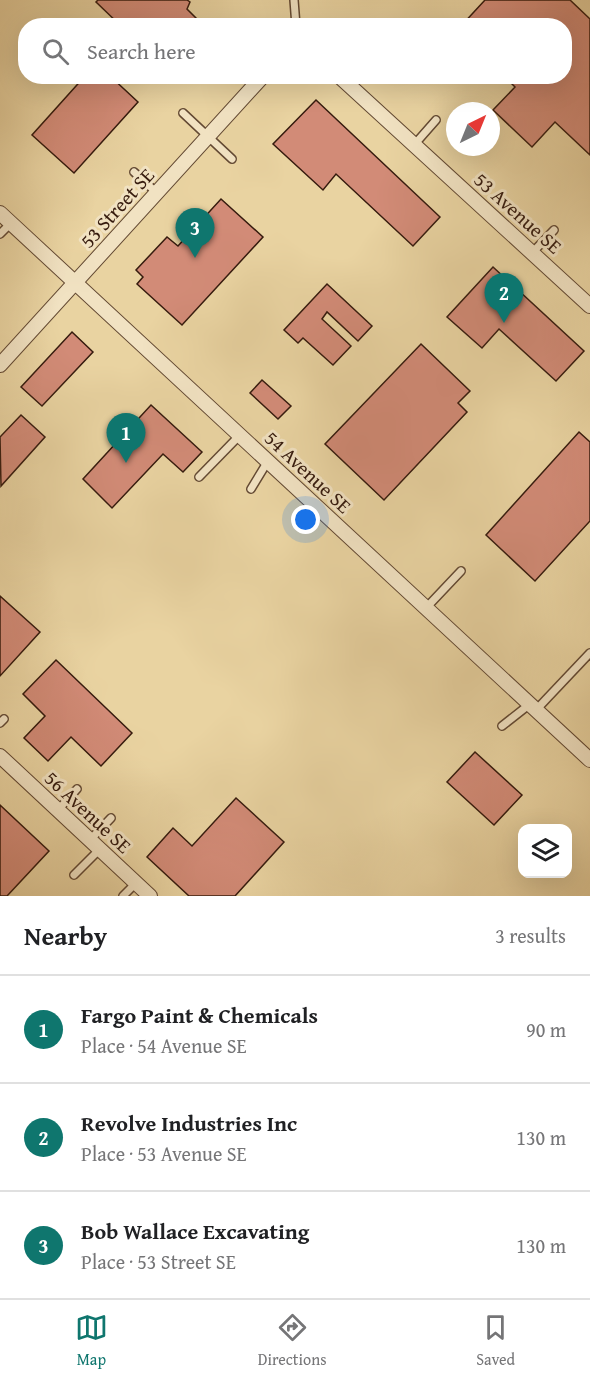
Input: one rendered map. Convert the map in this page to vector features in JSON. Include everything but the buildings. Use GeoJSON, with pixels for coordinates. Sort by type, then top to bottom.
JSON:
{"type":"FeatureCollection","features":[{"type":"Feature","properties":{"kind":"street","name":"53 Street SE"},"geometry":{"type":"LineString","coordinates":[[0,365],[256,84]]}},
{"type":"Feature","properties":{"kind":"street","name":"53 Avenue SE"},"geometry":{"type":"LineString","coordinates":[[348,84],[590,306]]}},
{"type":"Feature","properties":{"kind":"street","name":"54 Avenue SE"},"geometry":{"type":"LineString","coordinates":[[0,213],[590,760]]}},
{"type":"Feature","properties":{"kind":"street","name":"56 Avenue SE"},"geometry":{"type":"LineString","coordinates":[[0,756],[150,896]]}},
{"type":"Feature","properties":{"kind":"lane"},"geometry":{"type":"LineString","coordinates":[[294,0],[295,18]]}},
{"type":"Feature","properties":{"kind":"lane"},"geometry":{"type":"LineString","coordinates":[[183,113],[232,159]]}},
{"type":"Feature","properties":{"kind":"lane"},"geometry":{"type":"LineString","coordinates":[[414,145],[436,120]]}},
{"type":"Feature","properties":{"kind":"lane"},"geometry":{"type":"LineString","coordinates":[[134,172],[157,193]]}},
{"type":"Feature","properties":{"kind":"lane"},"geometry":{"type":"LineString","coordinates":[[0,234],[11,223]]}},
{"type":"Feature","properties":{"kind":"lane"},"geometry":{"type":"LineString","coordinates":[[532,253],[554,230]]}},
{"type":"Feature","properties":{"kind":"lane"},"geometry":{"type":"LineString","coordinates":[[199,477],[240,435]]}},
{"type":"Feature","properties":{"kind":"lane"},"geometry":{"type":"LineString","coordinates":[[251,489],[268,461]]}},
{"type":"Feature","properties":{"kind":"lane"},"geometry":{"type":"LineString","coordinates":[[426,608],[461,571]]}},
{"type":"Feature","properties":{"kind":"lane"},"geometry":{"type":"LineString","coordinates":[[502,726],[533,707],[590,653]]}},
{"type":"Feature","properties":{"kind":"lane"},"geometry":{"type":"LineString","coordinates":[[58,810],[77,789]]}},
{"type":"Feature","properties":{"kind":"lane"},"geometry":{"type":"LineString","coordinates":[[74,875],[111,818]]}},
{"type":"Feature","properties":{"kind":"lane"},"geometry":{"type":"LineString","coordinates":[[123,896],[136,883]]}},
{"type":"Feature","properties":{"kind":"place","name":"Bob Wallace Excavating"},"geometry":{"type":"Point","coordinates":[195,258]}},
{"type":"Feature","properties":{"kind":"place","name":"Revolve Industries Inc"},"geometry":{"type":"Point","coordinates":[504,323]}},
{"type":"Feature","properties":{"kind":"place","name":"Fargo Paint & Chemicals"},"geometry":{"type":"Point","coordinates":[126,463]}}]}
